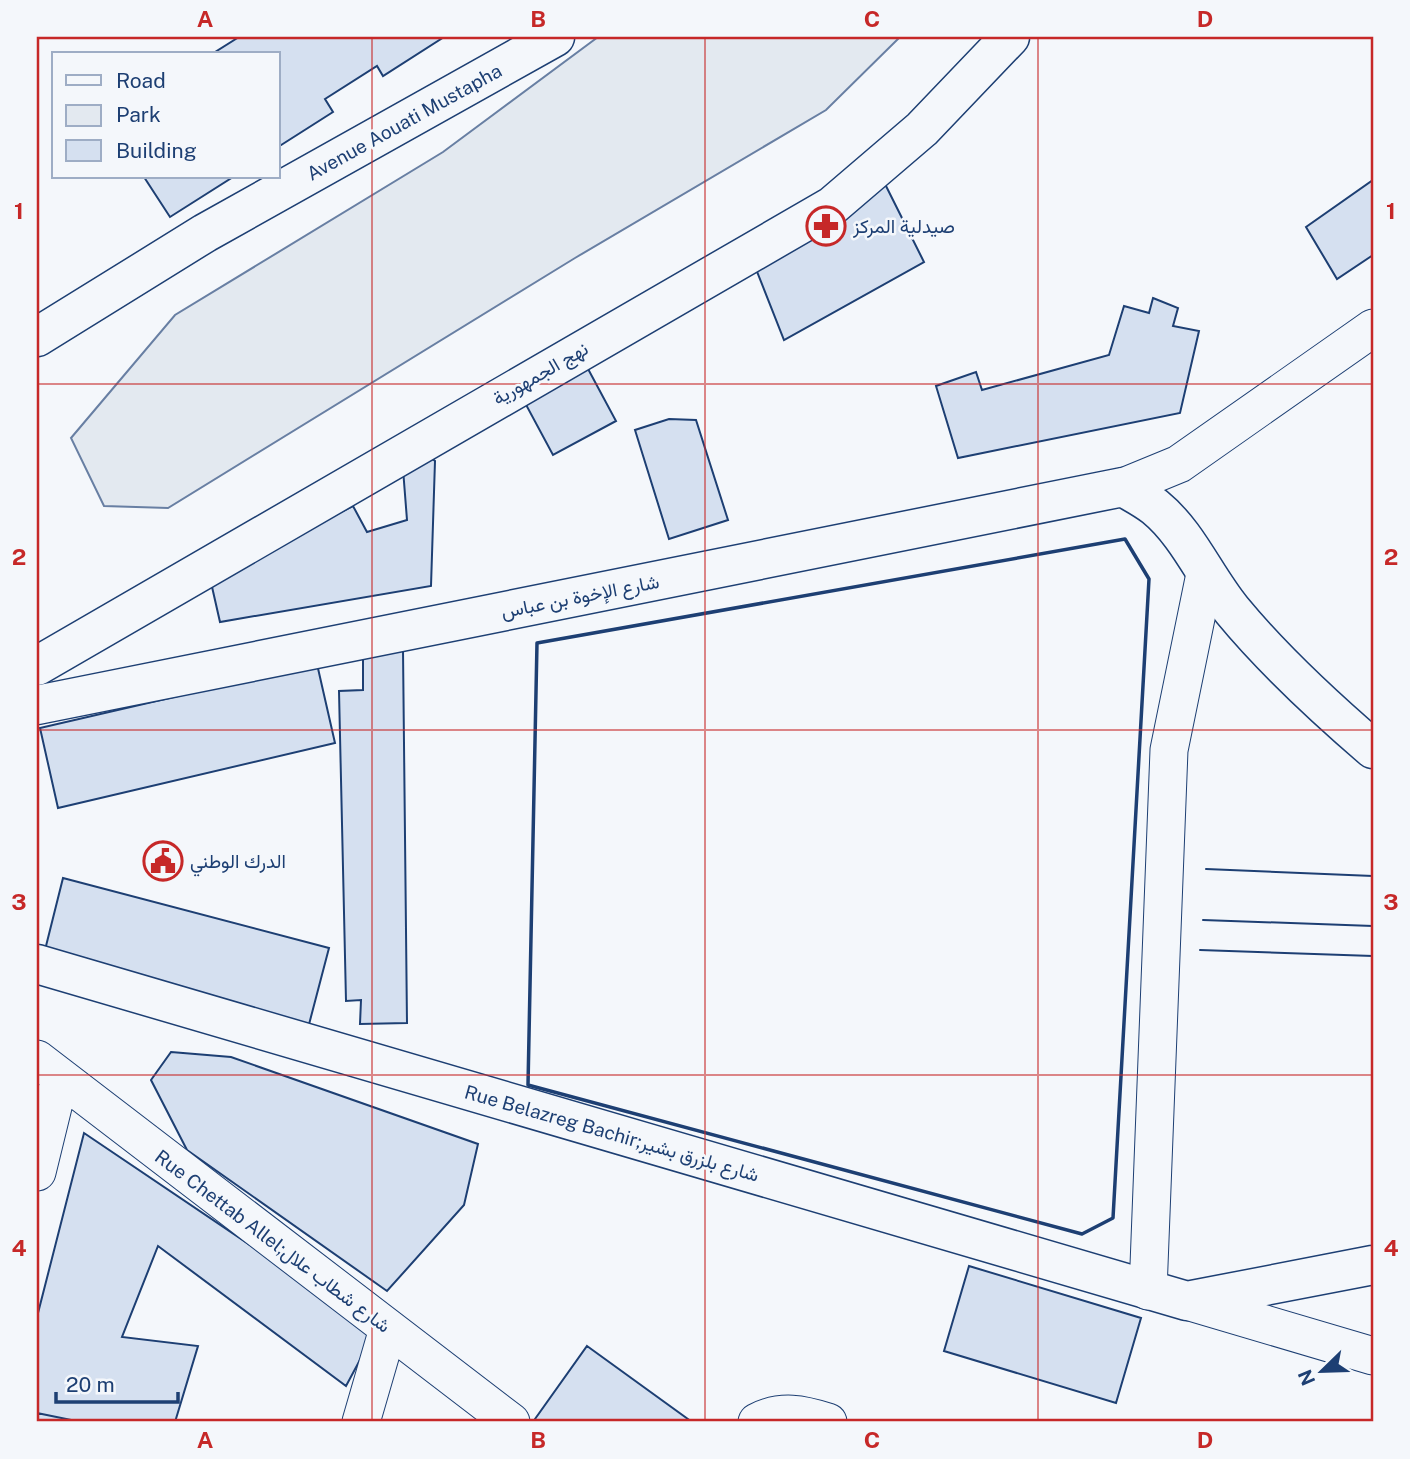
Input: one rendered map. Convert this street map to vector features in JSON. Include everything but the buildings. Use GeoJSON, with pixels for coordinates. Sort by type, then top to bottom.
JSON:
{"type":"FeatureCollection","features":[{"type":"Feature","properties":{"kind":"street","name":"Avenue Aouati Mustapha"},"geometry":{"type":"LineString","coordinates":[[37,337],[205,233],[555,37]]}},
{"type":"Feature","properties":{"kind":"street","name":"نهج الجمهورية"},"geometry":{"type":"LineString","coordinates":[[37,666],[832,206],[922,129],[1010,37]]}},
{"type":"Feature","properties":{"kind":"street"},"geometry":{"type":"LineString","coordinates":[[1123,487],[1179,464],[1373,328]]}},
{"type":"Feature","properties":{"kind":"street"},"geometry":{"type":"LineString","coordinates":[[1123,487],[1155,507],[1183,537],[1205,574],[1233,610],[1316,700],[1373,749]]}},
{"type":"Feature","properties":{"kind":"street","name":"شارع الإخوة بن عباس"},"geometry":{"type":"LineString","coordinates":[[37,705],[1123,487]]}},
{"type":"Feature","properties":{"kind":"street"},"geometry":{"type":"LineString","coordinates":[[1148,1291],[1169,750],[1205,574]]}},
{"type":"Feature","properties":{"kind":"street","name":"Rue Belazreg Bachir;شارع بلزرق بشير"},"geometry":{"type":"LineString","coordinates":[[37,964],[1187,1301]]}},
{"type":"Feature","properties":{"kind":"street"},"geometry":{"type":"LineString","coordinates":[[37,1172],[48,1068]]}},
{"type":"Feature","properties":{"kind":"street","name":"Rue Chettab Allel;شارع شطاب علال"},"geometry":{"type":"LineString","coordinates":[[48,1068],[388,1329],[471,1409],[511,1422]]}},
{"type":"Feature","properties":{"kind":"street"},"geometry":{"type":"LineString","coordinates":[[1187,1301],[1373,1265]]}},
{"type":"Feature","properties":{"kind":"street"},"geometry":{"type":"LineString","coordinates":[[1187,1301],[1373,1356]]}},
{"type":"Feature","properties":{"kind":"street"},"geometry":{"type":"LineString","coordinates":[[361,1422],[388,1329]]}},
{"type":"Feature","properties":{"kind":"street"},"geometry":{"type":"LineString","coordinates":[[757,1422],[776,1414],[804,1414],[828,1422]]}},
{"type":"Feature","properties":{"kind":"green space"},"geometry":{"type":"Polygon","coordinates":[[[598,37],[900,37],[826,110],[575,258],[168,508],[104,506],[71,438],[175,315],[443,152],[598,37]]]}},
{"type":"Feature","properties":{"kind":"tram line"},"geometry":{"type":"LineString","coordinates":[[1206,869],[1373,876]]}},
{"type":"Feature","properties":{"kind":"tram line"},"geometry":{"type":"LineString","coordinates":[[1203,920],[1373,926]]}},
{"type":"Feature","properties":{"kind":"tram line"},"geometry":{"type":"LineString","coordinates":[[1200,950],[1373,956]]}},
{"type":"Feature","properties":{"kind":"wall"},"geometry":{"type":"LineString","coordinates":[[1125,539],[1149,579],[1113,1218],[1082,1234],[528,1085],[537,643],[1125,539]]}},
{"type":"Feature","properties":{"kind":"place","name":"صيدلية المركز"},"geometry":{"type":"Point","coordinates":[826,226]}},
{"type":"Feature","properties":{"kind":"place","name":"الدرك الوطني"},"geometry":{"type":"Point","coordinates":[163,861]}}]}
